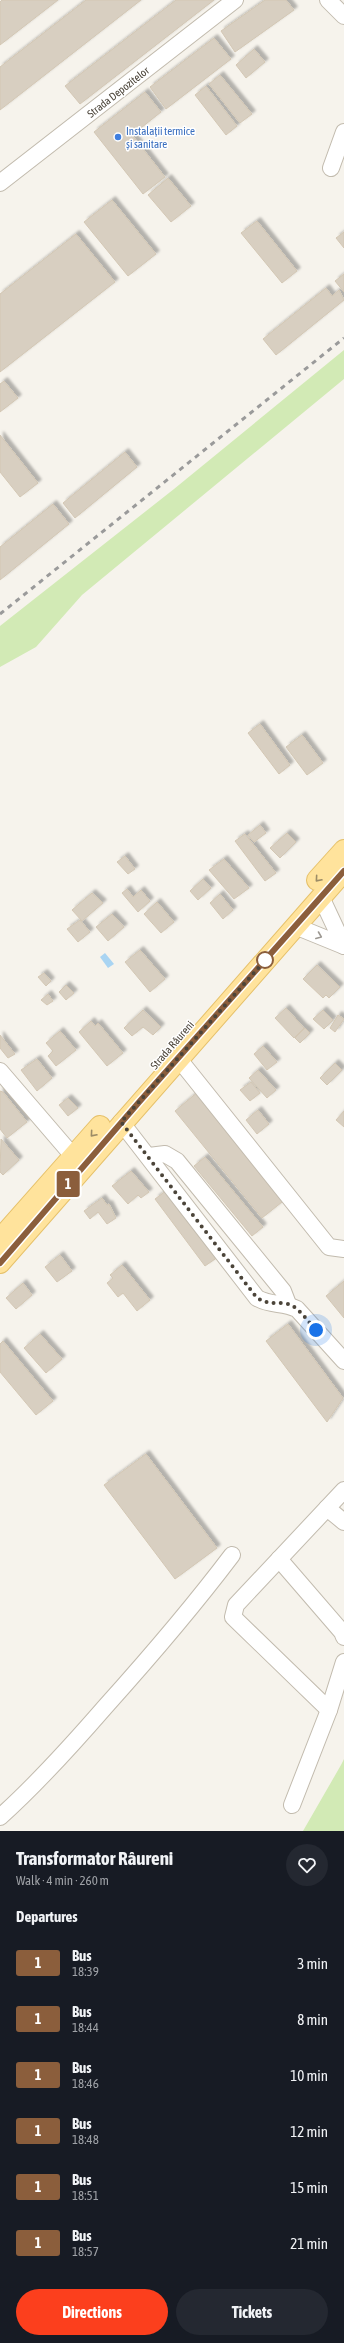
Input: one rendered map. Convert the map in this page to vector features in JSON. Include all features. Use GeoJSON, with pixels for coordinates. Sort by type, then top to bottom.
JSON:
{"type":"FeatureCollection","features":[{"type":"Feature","properties":{"kind":"main road","name":"Strada Râureni"},"geometry":{"type":"LineString","coordinates":[[0,1240],[344,850]]}},
{"type":"Feature","properties":{"kind":"main road","name":"Strada Râureni"},"geometry":{"type":"LineString","coordinates":[[0,1263],[121,1122],[344,871]]}},
{"type":"Feature","properties":{"kind":"street","name":"Strada Depozitelor"},"geometry":{"type":"LineString","coordinates":[[0,183],[235,0]]}},
{"type":"Feature","properties":{"kind":"street"},"geometry":{"type":"LineString","coordinates":[[328,0],[344,16]]}},
{"type":"Feature","properties":{"kind":"street"},"geometry":{"type":"LineString","coordinates":[[330,168],[344,132]]}},
{"type":"Feature","properties":{"kind":"street"},"geometry":{"type":"LineString","coordinates":[[295,926],[344,946],[321,897]]}},
{"type":"Feature","properties":{"kind":"street"},"geometry":{"type":"LineString","coordinates":[[178,1058],[329,1247],[344,1248]]}},
{"type":"Feature","properties":{"kind":"street"},"geometry":{"type":"LineString","coordinates":[[0,1071],[73,1156]]}},
{"type":"Feature","properties":{"kind":"street"},"geometry":{"type":"LineString","coordinates":[[121,1122],[149,1156],[257,1298],[268,1304],[288,1304],[297,1309],[344,1361]]}},
{"type":"Feature","properties":{"kind":"street"},"geometry":{"type":"LineString","coordinates":[[149,1156],[165,1154],[177,1161],[283,1291],[288,1304]]}},
{"type":"Feature","properties":{"kind":"street"},"geometry":{"type":"LineString","coordinates":[[329,1710],[233,1617],[236,1605],[344,1490]]}},
{"type":"Feature","properties":{"kind":"street"},"geometry":{"type":"LineString","coordinates":[[327,1508],[344,1522]]}},
{"type":"Feature","properties":{"kind":"street"},"geometry":{"type":"LineString","coordinates":[[0,1817],[30,1790],[177,1627],[232,1555]]}},
{"type":"Feature","properties":{"kind":"street"},"geometry":{"type":"LineString","coordinates":[[279,1559],[342,1632],[344,1637]]}},
{"type":"Feature","properties":{"kind":"street"},"geometry":{"type":"LineString","coordinates":[[292,1805],[329,1710],[344,1662]]}},
{"type":"Feature","properties":{"kind":"green space"},"geometry":{"type":"Polygon","coordinates":[[[344,350],[344,379],[82,595],[36,647],[0,667],[0,626],[174,489],[344,350]]]}},
{"type":"Feature","properties":{"kind":"green space"},"geometry":{"type":"Polygon","coordinates":[[[344,1759],[344,1831],[303,1831],[341,1765],[344,1759]]]}},
{"type":"Feature","properties":{"kind":"water"},"geometry":{"type":"Polygon","coordinates":[[[105,953],[114,964],[108,968],[100,957],[105,953]]]}},
{"type":"Feature","properties":{"kind":"building"},"geometry":{"type":"Polygon","coordinates":[[[2,0],[58,0],[0,45],[0,2],[2,0]]]}},
{"type":"Feature","properties":{"kind":"building"},"geometry":{"type":"Polygon","coordinates":[[[86,0],[141,0],[0,110],[0,67],[86,0]]]}},
{"type":"Feature","properties":{"kind":"building"},"geometry":{"type":"Polygon","coordinates":[[[176,0],[214,0],[80,104],[65,86],[176,0]]]}},
{"type":"Feature","properties":{"kind":"building"},"geometry":{"type":"Polygon","coordinates":[[[265,0],[286,0],[294,10],[235,52],[221,31],[265,0]]]}},
{"type":"Feature","properties":{"kind":"building"},"geometry":{"type":"Polygon","coordinates":[[[214,38],[231,59],[166,109],[150,87],[214,38]]]}},
{"type":"Feature","properties":{"kind":"building"},"geometry":{"type":"Polygon","coordinates":[[[254,49],[265,62],[246,78],[236,65],[254,49]]]}},
{"type":"Feature","properties":{"kind":"building"},"geometry":{"type":"Polygon","coordinates":[[[220,75],[252,114],[240,123],[209,84],[220,75]]]}},
{"type":"Feature","properties":{"kind":"building"},"geometry":{"type":"Polygon","coordinates":[[[206,86],[237,126],[226,135],[195,95],[206,86]]]}},
{"type":"Feature","properties":{"kind":"building"},"geometry":{"type":"Polygon","coordinates":[[[145,92],[161,112],[132,135],[165,177],[143,194],[94,132],[145,92]]]}},
{"type":"Feature","properties":{"kind":"building"},"geometry":{"type":"Polygon","coordinates":[[[168,178],[191,206],[171,222],[148,195],[168,178]]]}},
{"type":"Feature","properties":{"kind":"building"},"geometry":{"type":"Polygon","coordinates":[[[112,200],[156,254],[128,276],[84,222],[112,200]]]}},
{"type":"Feature","properties":{"kind":"building"},"geometry":{"type":"Polygon","coordinates":[[[257,221],[297,271],[282,283],[241,233],[257,221]]]}},
{"type":"Feature","properties":{"kind":"building"},"geometry":{"type":"Polygon","coordinates":[[[344,232],[344,248],[336,238],[344,232]]]}},
{"type":"Feature","properties":{"kind":"building"},"geometry":{"type":"Polygon","coordinates":[[[76,234],[115,282],[0,372],[0,294],[76,234]]]}},
{"type":"Feature","properties":{"kind":"building"},"geometry":{"type":"Polygon","coordinates":[[[344,274],[344,292],[335,281],[344,274]]]}},
{"type":"Feature","properties":{"kind":"building"},"geometry":{"type":"Polygon","coordinates":[[[326,288],[332,296],[339,290],[344,300],[276,355],[263,339],[326,288]]]}},
{"type":"Feature","properties":{"kind":"building"},"geometry":{"type":"Polygon","coordinates":[[[4,381],[18,398],[0,412],[0,384],[4,381]]]}},
{"type":"Feature","properties":{"kind":"building"},"geometry":{"type":"Polygon","coordinates":[[[0,435],[38,483],[20,497],[0,472],[0,435]]]}},
{"type":"Feature","properties":{"kind":"building"},"geometry":{"type":"Polygon","coordinates":[[[125,452],[137,467],[75,518],[63,503],[125,452]]]}},
{"type":"Feature","properties":{"kind":"building"},"geometry":{"type":"Polygon","coordinates":[[[53,504],[69,524],[0,580],[0,547],[53,504]]]}},
{"type":"Feature","properties":{"kind":"building"},"geometry":{"type":"Polygon","coordinates":[[[260,724],[290,765],[279,774],[248,733],[260,724]]]}},
{"type":"Feature","properties":{"kind":"building"},"geometry":{"type":"Polygon","coordinates":[[[302,735],[323,763],[307,775],[286,747],[302,735]]]}},
{"type":"Feature","properties":{"kind":"building"},"geometry":{"type":"Polygon","coordinates":[[[260,825],[266,833],[254,842],[248,835],[260,825]]]}},
{"type":"Feature","properties":{"kind":"building"},"geometry":{"type":"Polygon","coordinates":[[[287,833],[296,842],[280,858],[270,848],[287,833]]]}},
{"type":"Feature","properties":{"kind":"building"},"geometry":{"type":"Polygon","coordinates":[[[245,834],[276,873],[265,881],[235,841],[245,834]]]}},
{"type":"Feature","properties":{"kind":"building"},"geometry":{"type":"Polygon","coordinates":[[[125,856],[135,869],[128,874],[117,862],[125,856]]]}},
{"type":"Feature","properties":{"kind":"building"},"geometry":{"type":"Polygon","coordinates":[[[224,859],[249,888],[234,899],[209,870],[224,859]]]}},
{"type":"Feature","properties":{"kind":"building"},"geometry":{"type":"Polygon","coordinates":[[[203,879],[211,888],[198,900],[190,891],[203,879]]]}},
{"type":"Feature","properties":{"kind":"building"},"geometry":{"type":"Polygon","coordinates":[[[127,889],[133,897],[141,890],[150,901],[138,912],[122,893],[127,889]]]}},
{"type":"Feature","properties":{"kind":"building"},"geometry":{"type":"Polygon","coordinates":[[[92,893],[103,903],[82,921],[72,910],[92,893]]]}},
{"type":"Feature","properties":{"kind":"building"},"geometry":{"type":"Polygon","coordinates":[[[220,894],[233,910],[223,919],[210,903],[220,894]]]}},
{"type":"Feature","properties":{"kind":"building"},"geometry":{"type":"Polygon","coordinates":[[[157,902],[174,922],[161,933],[144,914],[157,902]]]}},
{"type":"Feature","properties":{"kind":"building"},"geometry":{"type":"Polygon","coordinates":[[[112,914],[124,927],[108,941],[96,927],[112,914]]]}},
{"type":"Feature","properties":{"kind":"building"},"geometry":{"type":"Polygon","coordinates":[[[80,920],[90,932],[78,942],[67,929],[80,920]]]}},
{"type":"Feature","properties":{"kind":"building"},"geometry":{"type":"Polygon","coordinates":[[[140,950],[165,979],[150,992],[125,962],[140,950]]]}},
{"type":"Feature","properties":{"kind":"building"},"geometry":{"type":"Polygon","coordinates":[[[317,965],[340,987],[329,998],[326,995],[323,998],[303,979],[317,965]]]}},
{"type":"Feature","properties":{"kind":"building"},"geometry":{"type":"Polygon","coordinates":[[[44,973],[51,981],[46,986],[38,977],[44,973]]]}},
{"type":"Feature","properties":{"kind":"building"},"geometry":{"type":"Polygon","coordinates":[[[66,985],[74,993],[66,1000],[59,992],[66,985]]]}},
{"type":"Feature","properties":{"kind":"building"},"geometry":{"type":"Polygon","coordinates":[[[48,994],[53,1001],[47,1005],[41,1000],[48,994]]]}},
{"type":"Feature","properties":{"kind":"building"},"geometry":{"type":"Polygon","coordinates":[[[286,1008],[304,1028],[294,1038],[275,1018],[286,1008]]]}},
{"type":"Feature","properties":{"kind":"building"},"geometry":{"type":"Polygon","coordinates":[[[143,1010],[161,1027],[153,1035],[143,1027],[132,1036],[124,1028],[143,1010]]]}},
{"type":"Feature","properties":{"kind":"building"},"geometry":{"type":"Polygon","coordinates":[[[323,1010],[333,1020],[324,1029],[313,1019],[323,1010]]]}},
{"type":"Feature","properties":{"kind":"building"},"geometry":{"type":"Polygon","coordinates":[[[338,1015],[344,1019],[335,1032],[330,1028],[338,1015]]]}},
{"type":"Feature","properties":{"kind":"building"},"geometry":{"type":"Polygon","coordinates":[[[91,1021],[95,1026],[98,1023],[123,1053],[107,1066],[79,1032],[91,1021]]]}},
{"type":"Feature","properties":{"kind":"building"},"geometry":{"type":"Polygon","coordinates":[[[305,1028],[310,1033],[300,1043],[295,1038],[305,1028]]]}},
{"type":"Feature","properties":{"kind":"building"},"geometry":{"type":"Polygon","coordinates":[[[60,1031],[76,1050],[56,1066],[48,1056],[53,1051],[46,1043],[60,1031]]]}},
{"type":"Feature","properties":{"kind":"building"},"geometry":{"type":"Polygon","coordinates":[[[0,1035],[15,1054],[8,1058],[0,1048],[0,1035]]]}},
{"type":"Feature","properties":{"kind":"building"},"geometry":{"type":"Polygon","coordinates":[[[263,1046],[277,1062],[267,1070],[254,1054],[263,1046]]]}},
{"type":"Feature","properties":{"kind":"building"},"geometry":{"type":"Polygon","coordinates":[[[37,1059],[52,1078],[37,1091],[21,1070],[37,1059]]]}},
{"type":"Feature","properties":{"kind":"building"},"geometry":{"type":"Polygon","coordinates":[[[335,1063],[342,1070],[327,1085],[320,1078],[335,1063]]]}},
{"type":"Feature","properties":{"kind":"building"},"geometry":{"type":"Polygon","coordinates":[[[258,1070],[276,1090],[267,1098],[249,1078],[258,1070]]]}},
{"type":"Feature","properties":{"kind":"building"},"geometry":{"type":"Polygon","coordinates":[[[251,1082],[260,1093],[250,1101],[240,1090],[251,1082]]]}},
{"type":"Feature","properties":{"kind":"building"},"geometry":{"type":"Polygon","coordinates":[[[0,1091],[3,1092],[27,1122],[7,1138],[0,1129],[0,1091]]]}},
{"type":"Feature","properties":{"kind":"building"},"geometry":{"type":"Polygon","coordinates":[[[199,1091],[287,1198],[262,1218],[175,1111],[199,1091]]]}},
{"type":"Feature","properties":{"kind":"building"},"geometry":{"type":"Polygon","coordinates":[[[68,1098],[78,1108],[68,1116],[59,1105],[68,1098]]]}},
{"type":"Feature","properties":{"kind":"building"},"geometry":{"type":"Polygon","coordinates":[[[258,1110],[269,1124],[257,1134],[246,1120],[258,1110]]]}},
{"type":"Feature","properties":{"kind":"building"},"geometry":{"type":"Polygon","coordinates":[[[344,1111],[344,1127],[336,1120],[344,1111]]]}},
{"type":"Feature","properties":{"kind":"building"},"geometry":{"type":"Polygon","coordinates":[[[1,1139],[19,1160],[3,1175],[0,1172],[1,1139]]]}},
{"type":"Feature","properties":{"kind":"building"},"geometry":{"type":"Polygon","coordinates":[[[205,1157],[263,1227],[252,1236],[194,1166],[205,1157]]]}},
{"type":"Feature","properties":{"kind":"building"},"geometry":{"type":"Polygon","coordinates":[[[131,1171],[149,1192],[141,1198],[138,1195],[128,1204],[112,1186],[131,1171]]]}},
{"type":"Feature","properties":{"kind":"building"},"geometry":{"type":"Polygon","coordinates":[[[167,1190],[218,1257],[205,1266],[155,1199],[167,1190]]]}},
{"type":"Feature","properties":{"kind":"building"},"geometry":{"type":"Polygon","coordinates":[[[102,1198],[107,1205],[109,1204],[116,1218],[107,1224],[98,1212],[90,1219],[84,1211],[102,1198]]]}},
{"type":"Feature","properties":{"kind":"building"},"geometry":{"type":"Polygon","coordinates":[[[60,1255],[72,1271],[57,1282],[45,1267],[60,1255]]]}},
{"type":"Feature","properties":{"kind":"building"},"geometry":{"type":"Polygon","coordinates":[[[122,1265],[150,1300],[137,1311],[123,1293],[118,1297],[107,1283],[113,1278],[110,1275],[122,1265]]]}},
{"type":"Feature","properties":{"kind":"building"},"geometry":{"type":"Polygon","coordinates":[[[344,1281],[344,1318],[326,1296],[344,1281]]]}},
{"type":"Feature","properties":{"kind":"building"},"geometry":{"type":"Polygon","coordinates":[[[23,1283],[32,1295],[16,1309],[6,1298],[23,1283]]]}},
{"type":"Feature","properties":{"kind":"building"},"geometry":{"type":"Polygon","coordinates":[[[288,1324],[343,1398],[327,1422],[266,1341],[288,1324]]]}},
{"type":"Feature","properties":{"kind":"building"},"geometry":{"type":"Polygon","coordinates":[[[40,1334],[62,1359],[46,1373],[24,1348],[40,1334]]]}},
{"type":"Feature","properties":{"kind":"building"},"geometry":{"type":"Polygon","coordinates":[[[3,1341],[53,1401],[36,1415],[0,1372],[0,1344],[3,1341]]]}},
{"type":"Feature","properties":{"kind":"building"},"geometry":{"type":"Polygon","coordinates":[[[146,1454],[217,1548],[175,1579],[104,1485],[146,1454]]]}},
{"type":"Feature","properties":{"kind":"railway"},"geometry":{"type":"LineString","coordinates":[[0,614],[344,338]]}},
{"type":"Feature","properties":{"kind":"bus line","name":"1"},"geometry":{"type":"LineString","coordinates":[[0,1263],[140,1101],[344,871]]}},
{"type":"Feature","properties":{"kind":"place","name":"Instalații termice și sanitare"},"geometry":{"type":"Point","coordinates":[118,137]}},
{"type":"Feature","properties":{"kind":"route"},"geometry":{"type":"LineString","coordinates":[[265,960],[269,956],[121,1122],[149,1156],[257,1298],[268,1304],[288,1304],[297,1309],[316,1330]]}}]}
